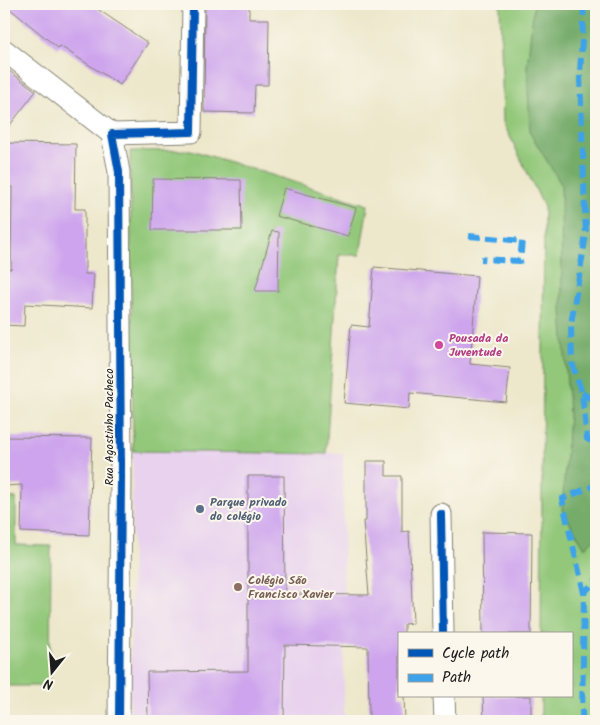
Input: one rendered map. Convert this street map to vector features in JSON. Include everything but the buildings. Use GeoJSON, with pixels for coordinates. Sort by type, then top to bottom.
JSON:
{"type":"FeatureCollection","features":[{"type":"Feature","properties":{"kind":"street"},"geometry":{"type":"LineString","coordinates":[[4,50],[112,134],[192,132],[193,4]]}},
{"type":"Feature","properties":{"kind":"street","name":"Rua Agostinho Pacheco"},"geometry":{"type":"LineString","coordinates":[[112,134],[119,172],[121,486],[119,721]]}},
{"type":"Feature","properties":{"kind":"street"},"geometry":{"type":"LineString","coordinates":[[441,514],[443,632]]}},
{"type":"Feature","properties":{"kind":"street"},"geometry":{"type":"LineString","coordinates":[[444,698],[445,721]]}},
{"type":"Feature","properties":{"kind":"shaded area","name":"Colégio São Francisco Xavier"},"geometry":{"type":"Polygon","coordinates":[[[133,451],[343,453],[344,721],[130,721],[133,451]]]}},
{"type":"Feature","properties":{"kind":"green space"},"geometry":{"type":"Polygon","coordinates":[[[500,4],[596,4],[596,721],[541,721],[541,698],[572,698],[572,632],[541,632],[544,207],[503,122],[500,4]]]}},
{"type":"Feature","properties":{"kind":"green space"},"geometry":{"type":"Polygon","coordinates":[[[534,4],[596,4],[596,537],[585,548],[562,510],[569,414],[562,310],[561,184],[530,133],[527,67],[534,4]]]}},
{"type":"Feature","properties":{"kind":"green space"},"geometry":{"type":"Polygon","coordinates":[[[191,150],[368,205],[360,255],[339,255],[326,454],[133,451],[130,151],[191,150]]]}},
{"type":"Feature","properties":{"kind":"green space"},"geometry":{"type":"Polygon","coordinates":[[[4,497],[16,498],[16,545],[51,546],[50,686],[4,686],[4,497]]]}},
{"type":"Feature","properties":{"kind":"marked path"},"geometry":{"type":"LineString","coordinates":[[584,4],[580,75],[586,235],[571,324],[572,363],[582,393],[587,439],[596,443]]}},
{"type":"Feature","properties":{"kind":"marked path"},"geometry":{"type":"LineString","coordinates":[[469,236],[522,241],[520,261],[481,259]]}},
{"type":"Feature","properties":{"kind":"marked path"},"geometry":{"type":"LineString","coordinates":[[582,393],[596,402]]}},
{"type":"Feature","properties":{"kind":"marked path"},"geometry":{"type":"LineString","coordinates":[[584,593],[562,499],[596,485]]}},
{"type":"Feature","properties":{"kind":"marked path"},"geometry":{"type":"LineString","coordinates":[[582,721],[584,593],[596,580]]}},
{"type":"Feature","properties":{"kind":"cycle path"},"geometry":{"type":"LineString","coordinates":[[119,721],[121,477],[119,172],[112,134],[191,132],[193,4]]}},
{"type":"Feature","properties":{"kind":"cycle path"},"geometry":{"type":"LineString","coordinates":[[441,514],[443,632]]}},
{"type":"Feature","properties":{"kind":"place","name":"Pousada da Juventude"},"geometry":{"type":"Point","coordinates":[439,345]}},
{"type":"Feature","properties":{"kind":"place","name":"Parque privado do colégio"},"geometry":{"type":"Point","coordinates":[200,509]}},
{"type":"Feature","properties":{"kind":"place","name":"Colégio São Francisco Xavier"},"geometry":{"type":"Point","coordinates":[238,587]}}]}
